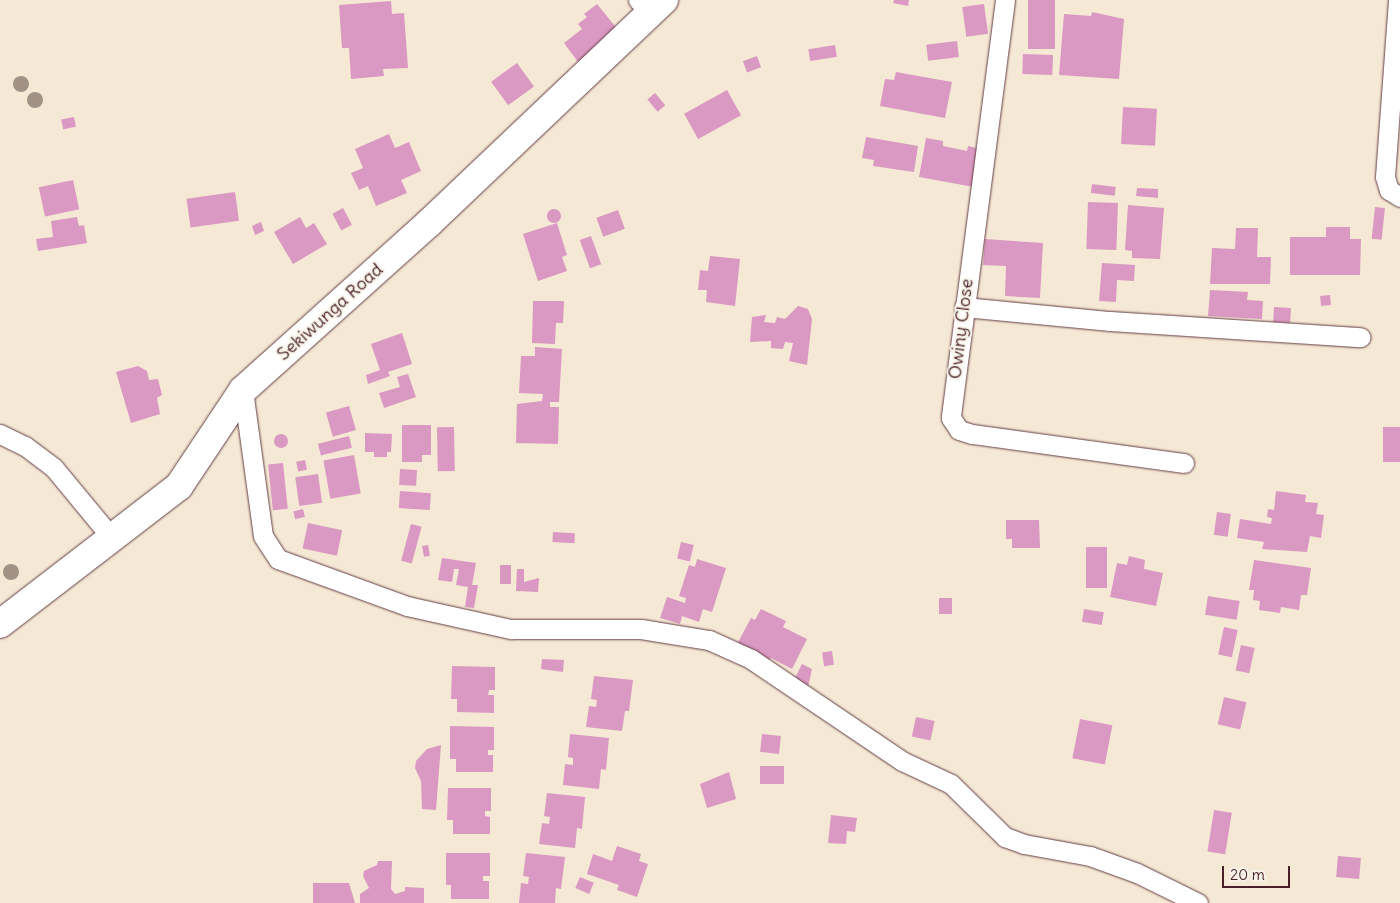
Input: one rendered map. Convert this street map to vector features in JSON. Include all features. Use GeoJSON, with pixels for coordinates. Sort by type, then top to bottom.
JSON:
{"type":"FeatureCollection","features":[{"type":"Feature","properties":{"kind":"main road","name":"Sekiwunga Road"},"geometry":{"type":"LineString","coordinates":[[0,624],[178,486],[243,390],[429,224],[651,4]]}},
{"type":"Feature","properties":{"kind":"street","name":"Owiny Close"},"geometry":{"type":"LineString","coordinates":[[1005,0],[951,418],[959,430],[1184,463]]}},
{"type":"Feature","properties":{"kind":"street"},"geometry":{"type":"LineString","coordinates":[[1398,0],[1385,177],[1389,190],[1400,197]]}},
{"type":"Feature","properties":{"kind":"street"},"geometry":{"type":"LineString","coordinates":[[964,307],[1110,321],[1360,337]]}},
{"type":"Feature","properties":{"kind":"street"},"geometry":{"type":"LineString","coordinates":[[243,390],[263,536],[278,559],[407,606],[511,629],[641,629],[709,640],[751,659],[902,761],[950,784],[1005,837],[1024,844],[1090,856],[1137,873],[1198,903]]}},
{"type":"Feature","properties":{"kind":"street"},"geometry":{"type":"LineString","coordinates":[[0,434],[25,446],[54,468],[112,538]]}},
{"type":"Feature","properties":{"kind":"building"},"geometry":{"type":"Polygon","coordinates":[[[894,0],[909,0],[908,6],[893,3],[894,0]]]}},
{"type":"Feature","properties":{"kind":"building"},"geometry":{"type":"Polygon","coordinates":[[[1028,0],[1055,0],[1055,49],[1028,49],[1028,0]]]}},
{"type":"Feature","properties":{"kind":"building"},"geometry":{"type":"Polygon","coordinates":[[[391,1],[392,14],[404,13],[408,68],[383,69],[384,76],[351,79],[349,48],[342,48],[339,5],[391,1]]]}},
{"type":"Feature","properties":{"kind":"building"},"geometry":{"type":"Polygon","coordinates":[[[597,4],[619,31],[578,62],[564,43],[582,29],[578,24],[587,17],[584,14],[597,4]]]}},
{"type":"Feature","properties":{"kind":"building"},"geometry":{"type":"Polygon","coordinates":[[[984,4],[988,34],[966,37],[962,7],[984,4]]]}},
{"type":"Feature","properties":{"kind":"building"},"geometry":{"type":"Polygon","coordinates":[[[1092,12],[1124,19],[1119,79],[1059,75],[1064,14],[1091,16],[1092,12]]]}},
{"type":"Feature","properties":{"kind":"building"},"geometry":{"type":"Polygon","coordinates":[[[957,41],[959,57],[928,61],[926,45],[957,41]]]}},
{"type":"Feature","properties":{"kind":"building"},"geometry":{"type":"Polygon","coordinates":[[[835,45],[837,57],[810,61],[808,49],[835,45]]]}},
{"type":"Feature","properties":{"kind":"building"},"geometry":{"type":"Polygon","coordinates":[[[1023,54],[1053,55],[1052,75],[1022,74],[1023,54]]]}},
{"type":"Feature","properties":{"kind":"building"},"geometry":{"type":"Polygon","coordinates":[[[757,56],[761,67],[747,72],[743,61],[757,56]]]}},
{"type":"Feature","properties":{"kind":"building"},"geometry":{"type":"Polygon","coordinates":[[[517,63],[534,86],[508,105],[491,82],[517,63]]]}},
{"type":"Feature","properties":{"kind":"building"},"geometry":{"type":"Polygon","coordinates":[[[896,72],[952,82],[945,118],[880,106],[885,79],[894,80],[896,72]]]}},
{"type":"Feature","properties":{"kind":"building"},"geometry":{"type":"Polygon","coordinates":[[[727,90],[741,115],[698,139],[684,114],[727,90]]]}},
{"type":"Feature","properties":{"kind":"building"},"geometry":{"type":"Polygon","coordinates":[[[655,93],[665,105],[658,112],[647,99],[655,93]]]}},
{"type":"Feature","properties":{"kind":"building"},"geometry":{"type":"Polygon","coordinates":[[[1123,107],[1157,109],[1155,146],[1121,144],[1123,107]]]}},
{"type":"Feature","properties":{"kind":"building"},"geometry":{"type":"Polygon","coordinates":[[[74,117],[76,127],[63,129],[61,119],[74,117]]]}},
{"type":"Feature","properties":{"kind":"building"},"geometry":{"type":"Polygon","coordinates":[[[389,134],[395,148],[409,142],[421,171],[401,180],[407,193],[376,206],[368,186],[359,190],[351,173],[363,168],[355,149],[389,134]]]}},
{"type":"Feature","properties":{"kind":"building"},"geometry":{"type":"Polygon","coordinates":[[[866,137],[918,146],[914,172],[873,166],[874,160],[862,158],[866,137]]]}},
{"type":"Feature","properties":{"kind":"building"},"geometry":{"type":"Polygon","coordinates":[[[926,138],[943,141],[943,146],[967,151],[968,146],[981,149],[974,187],[919,177],[926,138]]]}},
{"type":"Feature","properties":{"kind":"building"},"geometry":{"type":"Polygon","coordinates":[[[73,180],[79,209],[45,217],[39,187],[73,180]]]}},
{"type":"Feature","properties":{"kind":"building"},"geometry":{"type":"Polygon","coordinates":[[[1092,184],[1116,187],[1115,196],[1091,193],[1092,184]]]}},
{"type":"Feature","properties":{"kind":"building"},"geometry":{"type":"Polygon","coordinates":[[[1137,188],[1158,189],[1158,198],[1136,196],[1137,188]]]}},
{"type":"Feature","properties":{"kind":"building"},"geometry":{"type":"Polygon","coordinates":[[[235,192],[239,221],[191,228],[186,199],[235,192]]]}},
{"type":"Feature","properties":{"kind":"building"},"geometry":{"type":"Polygon","coordinates":[[[1088,202],[1118,203],[1116,250],[1086,249],[1088,202]]]}},
{"type":"Feature","properties":{"kind":"building"},"geometry":{"type":"Polygon","coordinates":[[[1128,205],[1164,208],[1160,259],[1132,258],[1132,251],[1125,250],[1128,205]]]}},
{"type":"Feature","properties":{"kind":"building"},"geometry":{"type":"Polygon","coordinates":[[[1375,207],[1385,208],[1382,240],[1372,239],[1375,207]]]}},
{"type":"Feature","properties":{"kind":"building"},"geometry":{"type":"Polygon","coordinates":[[[343,208],[352,225],[341,230],[332,214],[343,208]]]}},
{"type":"Feature","properties":{"kind":"building"},"geometry":{"type":"Polygon","coordinates":[[[554,209],[559,211],[561,216],[559,221],[554,223],[549,221],[547,216],[549,211],[554,209]]]}},
{"type":"Feature","properties":{"kind":"building"},"geometry":{"type":"Polygon","coordinates":[[[618,210],[625,229],[603,237],[596,218],[618,210]]]}},
{"type":"Feature","properties":{"kind":"building"},"geometry":{"type":"Polygon","coordinates":[[[77,217],[79,226],[84,225],[87,243],[38,251],[36,239],[53,237],[51,221],[77,217]]]}},
{"type":"Feature","properties":{"kind":"building"},"geometry":{"type":"Polygon","coordinates":[[[300,217],[306,228],[314,223],[327,244],[293,264],[274,232],[300,217]]]}},
{"type":"Feature","properties":{"kind":"building"},"geometry":{"type":"Polygon","coordinates":[[[261,222],[264,231],[255,235],[252,226],[261,222]]]}},
{"type":"Feature","properties":{"kind":"building"},"geometry":{"type":"Polygon","coordinates":[[[557,223],[567,255],[562,257],[567,271],[538,281],[523,234],[557,223]]]}},
{"type":"Feature","properties":{"kind":"building"},"geometry":{"type":"Polygon","coordinates":[[[1326,227],[1350,227],[1350,239],[1361,239],[1360,275],[1290,275],[1290,237],[1326,237],[1326,227]]]}},
{"type":"Feature","properties":{"kind":"building"},"geometry":{"type":"Polygon","coordinates":[[[1236,228],[1258,228],[1257,257],[1271,257],[1270,284],[1210,284],[1212,248],[1235,249],[1236,228]]]}},
{"type":"Feature","properties":{"kind":"building"},"geometry":{"type":"Polygon","coordinates":[[[591,236],[601,264],[590,268],[580,240],[591,236]]]}},
{"type":"Feature","properties":{"kind":"building"},"geometry":{"type":"Polygon","coordinates":[[[985,239],[1043,243],[1040,298],[1005,296],[1006,266],[983,265],[985,239]]]}},
{"type":"Feature","properties":{"kind":"building"},"geometry":{"type":"Polygon","coordinates":[[[710,256],[740,259],[735,306],[706,302],[707,290],[698,290],[700,270],[708,271],[710,256]]]}},
{"type":"Feature","properties":{"kind":"building"},"geometry":{"type":"Polygon","coordinates":[[[1102,263],[1135,265],[1134,281],[1117,280],[1116,302],[1099,301],[1102,263]]]}},
{"type":"Feature","properties":{"kind":"building"},"geometry":{"type":"Polygon","coordinates":[[[1210,290],[1248,292],[1247,300],[1263,301],[1262,319],[1208,316],[1210,290]]]}},
{"type":"Feature","properties":{"kind":"building"},"geometry":{"type":"Polygon","coordinates":[[[1330,295],[1331,305],[1321,306],[1320,296],[1330,295]]]}},
{"type":"Feature","properties":{"kind":"building"},"geometry":{"type":"Polygon","coordinates":[[[533,301],[564,301],[563,323],[556,323],[555,344],[532,343],[533,301]]]}},
{"type":"Feature","properties":{"kind":"building"},"geometry":{"type":"Polygon","coordinates":[[[798,306],[808,309],[812,319],[807,365],[789,361],[793,343],[785,342],[783,349],[771,348],[771,341],[750,342],[752,317],[766,315],[764,322],[775,323],[777,317],[785,319],[798,306]]]}},
{"type":"Feature","properties":{"kind":"building"},"geometry":{"type":"Polygon","coordinates":[[[1274,307],[1291,308],[1290,323],[1273,322],[1274,307]]]}},
{"type":"Feature","properties":{"kind":"building"},"geometry":{"type":"Polygon","coordinates":[[[402,333],[412,364],[388,372],[390,376],[368,384],[366,375],[380,370],[371,344],[402,333]]]}},
{"type":"Feature","properties":{"kind":"building"},"geometry":{"type":"Polygon","coordinates":[[[535,347],[562,349],[559,402],[550,402],[550,407],[559,407],[558,444],[516,443],[517,404],[542,401],[543,394],[519,393],[521,356],[535,356],[535,347]]]}},
{"type":"Feature","properties":{"kind":"building"},"geometry":{"type":"Polygon","coordinates":[[[138,366],[147,371],[149,380],[158,379],[162,395],[157,398],[160,414],[131,423],[116,372],[138,366]]]}},
{"type":"Feature","properties":{"kind":"building"},"geometry":{"type":"Polygon","coordinates":[[[408,374],[416,397],[384,408],[379,393],[400,387],[397,377],[408,374]]]}},
{"type":"Feature","properties":{"kind":"building"},"geometry":{"type":"Polygon","coordinates":[[[349,406],[356,430],[333,437],[326,413],[349,406]]]}},
{"type":"Feature","properties":{"kind":"building"},"geometry":{"type":"Polygon","coordinates":[[[402,425],[431,425],[431,455],[422,455],[422,462],[402,462],[402,425]]]}},
{"type":"Feature","properties":{"kind":"building"},"geometry":{"type":"Polygon","coordinates":[[[437,427],[454,427],[455,471],[438,471],[437,427]]]}},
{"type":"Feature","properties":{"kind":"building"},"geometry":{"type":"Polygon","coordinates":[[[1383,427],[1400,427],[1400,462],[1383,462],[1383,427]]]}},
{"type":"Feature","properties":{"kind":"building"},"geometry":{"type":"Polygon","coordinates":[[[365,433],[392,434],[391,452],[387,452],[387,457],[374,457],[374,452],[365,452],[365,433]]]}},
{"type":"Feature","properties":{"kind":"building"},"geometry":{"type":"Polygon","coordinates":[[[281,434],[286,436],[288,441],[286,446],[281,448],[276,446],[274,441],[276,436],[281,434]]]}},
{"type":"Feature","properties":{"kind":"building"},"geometry":{"type":"Polygon","coordinates":[[[349,436],[352,448],[321,455],[318,444],[349,436]]]}},
{"type":"Feature","properties":{"kind":"building"},"geometry":{"type":"Polygon","coordinates":[[[354,455],[361,493],[330,499],[323,460],[354,455]]]}},
{"type":"Feature","properties":{"kind":"building"},"geometry":{"type":"Polygon","coordinates":[[[305,460],[307,470],[298,472],[296,462],[305,460]]]}},
{"type":"Feature","properties":{"kind":"building"},"geometry":{"type":"Polygon","coordinates":[[[283,463],[288,509],[273,510],[268,465],[283,463]]]}},
{"type":"Feature","properties":{"kind":"building"},"geometry":{"type":"Polygon","coordinates":[[[400,469],[417,470],[416,486],[399,485],[400,469]]]}},
{"type":"Feature","properties":{"kind":"building"},"geometry":{"type":"Polygon","coordinates":[[[318,474],[322,503],[299,506],[295,477],[318,474]]]}},
{"type":"Feature","properties":{"kind":"building"},"geometry":{"type":"Polygon","coordinates":[[[400,491],[431,493],[430,510],[399,508],[400,491]]]}},
{"type":"Feature","properties":{"kind":"building"},"geometry":{"type":"Polygon","coordinates":[[[1276,491],[1306,495],[1305,502],[1318,503],[1316,514],[1324,515],[1321,538],[1310,536],[1307,552],[1262,549],[1264,542],[1237,538],[1240,519],[1271,524],[1272,518],[1267,517],[1268,509],[1274,510],[1276,491]]]}},
{"type":"Feature","properties":{"kind":"building"},"geometry":{"type":"Polygon","coordinates":[[[303,509],[305,517],[295,519],[293,511],[303,509]]]}},
{"type":"Feature","properties":{"kind":"building"},"geometry":{"type":"Polygon","coordinates":[[[1217,512],[1231,514],[1228,537],[1214,535],[1217,512]]]}},
{"type":"Feature","properties":{"kind":"building"},"geometry":{"type":"Polygon","coordinates":[[[1006,520],[1039,520],[1040,548],[1012,548],[1012,539],[1006,539],[1006,520]]]}},
{"type":"Feature","properties":{"kind":"building"},"geometry":{"type":"Polygon","coordinates":[[[308,523],[342,530],[337,556],[303,548],[308,523]]]}},
{"type":"Feature","properties":{"kind":"building"},"geometry":{"type":"Polygon","coordinates":[[[411,524],[422,527],[412,564],[401,561],[411,524]]]}},
{"type":"Feature","properties":{"kind":"building"},"geometry":{"type":"Polygon","coordinates":[[[553,532],[575,533],[574,543],[552,542],[553,532]]]}},
{"type":"Feature","properties":{"kind":"building"},"geometry":{"type":"Polygon","coordinates":[[[681,542],[694,545],[690,561],[677,559],[681,542]]]}},
{"type":"Feature","properties":{"kind":"building"},"geometry":{"type":"Polygon","coordinates":[[[428,545],[430,556],[424,557],[422,546],[428,545]]]}},
{"type":"Feature","properties":{"kind":"building"},"geometry":{"type":"Polygon","coordinates":[[[1086,547],[1107,547],[1107,588],[1086,588],[1086,547]]]}},
{"type":"Feature","properties":{"kind":"building"},"geometry":{"type":"Polygon","coordinates":[[[1129,556],[1145,560],[1144,569],[1163,573],[1156,606],[1110,597],[1117,563],[1127,565],[1129,556]]]}},
{"type":"Feature","properties":{"kind":"building"},"geometry":{"type":"Polygon","coordinates":[[[442,558],[476,563],[472,585],[478,585],[474,608],[465,607],[468,587],[456,585],[459,569],[454,569],[452,582],[438,580],[442,558]]]}},
{"type":"Feature","properties":{"kind":"building"},"geometry":{"type":"Polygon","coordinates":[[[697,559],[726,568],[712,612],[703,609],[699,622],[682,616],[680,624],[660,618],[667,597],[685,603],[686,598],[679,596],[689,565],[695,567],[697,559]]]}},
{"type":"Feature","properties":{"kind":"building"},"geometry":{"type":"Polygon","coordinates":[[[1254,560],[1311,568],[1307,595],[1301,595],[1299,610],[1281,607],[1280,613],[1259,610],[1260,601],[1253,600],[1254,590],[1249,590],[1254,560]]]}},
{"type":"Feature","properties":{"kind":"building"},"geometry":{"type":"Polygon","coordinates":[[[500,565],[511,565],[511,584],[500,584],[500,565]]]}},
{"type":"Feature","properties":{"kind":"building"},"geometry":{"type":"Polygon","coordinates":[[[517,569],[524,569],[524,582],[539,578],[538,592],[516,591],[517,569]]]}},
{"type":"Feature","properties":{"kind":"building"},"geometry":{"type":"Polygon","coordinates":[[[1208,596],[1240,601],[1237,620],[1205,615],[1208,596]]]}},
{"type":"Feature","properties":{"kind":"building"},"geometry":{"type":"Polygon","coordinates":[[[939,598],[952,598],[952,614],[939,614],[939,598]]]}},
{"type":"Feature","properties":{"kind":"building"},"geometry":{"type":"Polygon","coordinates":[[[761,609],[786,621],[783,627],[807,639],[792,669],[771,658],[768,662],[736,646],[751,618],[755,620],[761,609]]]}},
{"type":"Feature","properties":{"kind":"building"},"geometry":{"type":"Polygon","coordinates":[[[1084,609],[1104,612],[1102,625],[1082,622],[1084,609]]]}},
{"type":"Feature","properties":{"kind":"building"},"geometry":{"type":"Polygon","coordinates":[[[1224,627],[1238,630],[1232,657],[1218,654],[1224,627]]]}},
{"type":"Feature","properties":{"kind":"building"},"geometry":{"type":"Polygon","coordinates":[[[1241,645],[1255,648],[1249,673],[1236,670],[1241,645]]]}},
{"type":"Feature","properties":{"kind":"building"},"geometry":{"type":"Polygon","coordinates":[[[832,651],[834,665],[824,666],[822,652],[832,651]]]}},
{"type":"Feature","properties":{"kind":"building"},"geometry":{"type":"Polygon","coordinates":[[[542,659],[564,660],[563,672],[541,669],[542,659]]]}},
{"type":"Feature","properties":{"kind":"building"},"geometry":{"type":"Polygon","coordinates":[[[802,664],[812,669],[808,687],[794,680],[802,664]]]}},
{"type":"Feature","properties":{"kind":"building"},"geometry":{"type":"Polygon","coordinates":[[[452,666],[495,667],[495,690],[489,690],[488,695],[494,695],[494,713],[457,712],[457,699],[451,699],[452,666]]]}},
{"type":"Feature","properties":{"kind":"building"},"geometry":{"type":"Polygon","coordinates":[[[594,676],[633,680],[629,711],[625,711],[622,731],[586,727],[589,706],[596,707],[597,700],[591,699],[594,676]]]}},
{"type":"Feature","properties":{"kind":"building"},"geometry":{"type":"Polygon","coordinates":[[[1224,697],[1246,702],[1240,729],[1218,724],[1224,697]]]}},
{"type":"Feature","properties":{"kind":"building"},"geometry":{"type":"Polygon","coordinates":[[[916,717],[935,721],[930,741],[912,737],[916,717]]]}},
{"type":"Feature","properties":{"kind":"building"},"geometry":{"type":"Polygon","coordinates":[[[1080,719],[1112,725],[1105,765],[1072,758],[1080,719]]]}},
{"type":"Feature","properties":{"kind":"building"},"geometry":{"type":"Polygon","coordinates":[[[450,726],[494,727],[494,750],[488,750],[488,755],[493,755],[493,772],[456,772],[456,759],[450,759],[450,726]]]}},
{"type":"Feature","properties":{"kind":"building"},"geometry":{"type":"Polygon","coordinates":[[[570,734],[609,738],[606,770],[601,769],[599,789],[563,785],[565,764],[573,765],[573,758],[568,757],[570,734]]]}},
{"type":"Feature","properties":{"kind":"building"},"geometry":{"type":"Polygon","coordinates":[[[762,734],[781,736],[779,754],[760,752],[762,734]]]}},
{"type":"Feature","properties":{"kind":"building"},"geometry":{"type":"Polygon","coordinates":[[[441,745],[436,810],[422,809],[421,781],[415,768],[416,761],[427,749],[441,745]]]}},
{"type":"Feature","properties":{"kind":"building"},"geometry":{"type":"Polygon","coordinates":[[[760,766],[784,766],[784,784],[760,784],[760,766]]]}},
{"type":"Feature","properties":{"kind":"building"},"geometry":{"type":"Polygon","coordinates":[[[729,772],[736,799],[707,808],[700,784],[729,772]]]}},
{"type":"Feature","properties":{"kind":"building"},"geometry":{"type":"Polygon","coordinates":[[[448,788],[491,788],[491,811],[485,811],[485,816],[490,817],[490,834],[453,834],[453,820],[447,820],[448,788]]]}},
{"type":"Feature","properties":{"kind":"building"},"geometry":{"type":"Polygon","coordinates":[[[547,793],[585,797],[582,829],[577,828],[575,848],[539,844],[542,823],[549,824],[550,817],[544,816],[547,793]]]}},
{"type":"Feature","properties":{"kind":"building"},"geometry":{"type":"Polygon","coordinates":[[[1214,810],[1232,813],[1225,854],[1207,851],[1214,810]]]}},
{"type":"Feature","properties":{"kind":"building"},"geometry":{"type":"Polygon","coordinates":[[[831,815],[857,818],[855,832],[847,831],[846,844],[828,843],[831,815]]]}},
{"type":"Feature","properties":{"kind":"building"},"geometry":{"type":"Polygon","coordinates":[[[617,846],[641,854],[639,861],[648,864],[637,897],[617,890],[619,885],[587,874],[593,854],[612,861],[617,846]]]}},
{"type":"Feature","properties":{"kind":"building"},"geometry":{"type":"Polygon","coordinates":[[[446,853],[490,853],[490,876],[483,876],[483,881],[489,881],[489,899],[451,899],[451,885],[446,885],[446,853]]]}},
{"type":"Feature","properties":{"kind":"building"},"geometry":{"type":"Polygon","coordinates":[[[526,853],[565,857],[561,889],[556,888],[555,903],[519,903],[521,883],[528,884],[529,877],[523,876],[526,853]]]}},
{"type":"Feature","properties":{"kind":"building"},"geometry":{"type":"Polygon","coordinates":[[[1338,856],[1361,858],[1359,879],[1336,877],[1338,856]]]}},
{"type":"Feature","properties":{"kind":"building"},"geometry":{"type":"Polygon","coordinates":[[[378,861],[392,861],[391,889],[395,894],[405,891],[405,887],[424,888],[424,903],[360,903],[360,894],[369,888],[363,876],[364,871],[377,865],[378,861]]]}},
{"type":"Feature","properties":{"kind":"building"},"geometry":{"type":"Polygon","coordinates":[[[580,877],[594,883],[589,894],[575,888],[580,877]]]}},
{"type":"Feature","properties":{"kind":"building"},"geometry":{"type":"Polygon","coordinates":[[[313,883],[349,883],[355,903],[313,903],[313,883]]]}}]}
